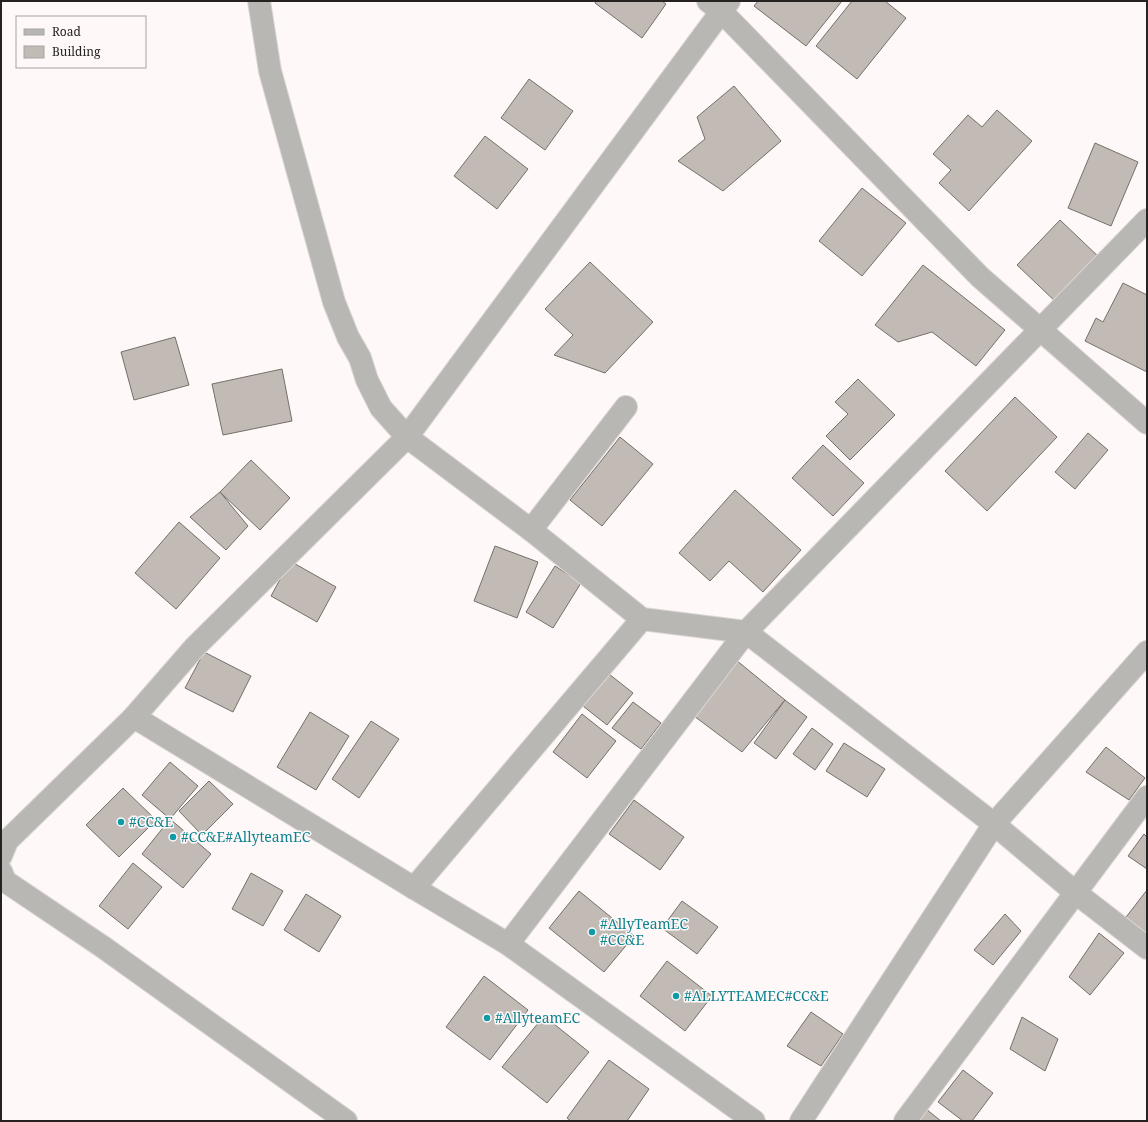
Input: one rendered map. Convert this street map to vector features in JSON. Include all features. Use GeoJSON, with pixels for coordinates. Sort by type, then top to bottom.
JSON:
{"type":"FeatureCollection","features":[{"type":"Feature","properties":{"kind":"street"},"geometry":{"type":"LineString","coordinates":[[259,1],[270,71],[334,302],[348,337],[360,358],[367,380],[381,408],[407,437],[531,530],[642,620],[746,632],[994,824],[1076,893],[1147,948]]}},
{"type":"Feature","properties":{"kind":"street"},"geometry":{"type":"LineString","coordinates":[[1,856],[7,841],[134,717],[195,647],[407,437],[720,5],[980,277],[1147,424]]}},
{"type":"Feature","properties":{"kind":"street"},"geometry":{"type":"LineString","coordinates":[[508,944],[746,632],[1147,220]]}},
{"type":"Feature","properties":{"kind":"street"},"geometry":{"type":"LineString","coordinates":[[531,530],[626,407]]}},
{"type":"Feature","properties":{"kind":"street"},"geometry":{"type":"LineString","coordinates":[[414,888],[642,620]]}},
{"type":"Feature","properties":{"kind":"street"},"geometry":{"type":"LineString","coordinates":[[801,1121],[994,824],[1147,652]]}},
{"type":"Feature","properties":{"kind":"street"},"geometry":{"type":"LineString","coordinates":[[134,717],[508,944],[754,1121]]}},
{"type":"Feature","properties":{"kind":"street"},"geometry":{"type":"LineString","coordinates":[[905,1121],[1147,797]]}},
{"type":"Feature","properties":{"kind":"street"},"geometry":{"type":"LineString","coordinates":[[1,871],[5,881],[103,947],[346,1121]]}},
{"type":"Feature","properties":{"kind":"building"},"geometry":{"type":"Polygon","coordinates":[[[596,1],[662,1],[666,4],[642,38],[595,3],[596,1]]]}},
{"type":"Feature","properties":{"kind":"building"},"geometry":{"type":"Polygon","coordinates":[[[758,1],[842,1],[806,46],[754,6],[758,1]]]}},
{"type":"Feature","properties":{"kind":"building"},"geometry":{"type":"Polygon","coordinates":[[[852,1],[885,1],[906,18],[857,79],[816,46],[852,1]]]}},
{"type":"Feature","properties":{"kind":"building"},"geometry":{"type":"Polygon","coordinates":[[[529,79],[573,111],[545,150],[501,118],[529,79]]]}},
{"type":"Feature","properties":{"kind":"building"},"geometry":{"type":"Polygon","coordinates":[[[734,86],[781,141],[723,191],[678,161],[705,139],[697,117],[734,86]]]}},
{"type":"Feature","properties":{"kind":"building"},"geometry":{"type":"Polygon","coordinates":[[[997,110],[1032,141],[969,211],[939,183],[951,170],[933,154],[968,115],[982,127],[997,110]]]}},
{"type":"Feature","properties":{"kind":"building"},"geometry":{"type":"Polygon","coordinates":[[[485,136],[528,169],[497,209],[454,176],[485,136]]]}},
{"type":"Feature","properties":{"kind":"building"},"geometry":{"type":"Polygon","coordinates":[[[1095,143],[1138,162],[1111,226],[1068,208],[1095,143]]]}},
{"type":"Feature","properties":{"kind":"building"},"geometry":{"type":"Polygon","coordinates":[[[862,188],[906,223],[862,276],[819,241],[862,188]]]}},
{"type":"Feature","properties":{"kind":"building"},"geometry":{"type":"Polygon","coordinates":[[[1060,220],[1101,259],[1058,304],[1017,265],[1060,220]]]}},
{"type":"Feature","properties":{"kind":"building"},"geometry":{"type":"Polygon","coordinates":[[[590,262],[653,322],[605,373],[554,355],[573,335],[545,309],[590,262]]]}},
{"type":"Feature","properties":{"kind":"building"},"geometry":{"type":"Polygon","coordinates":[[[923,265],[1005,330],[976,366],[932,332],[898,342],[875,325],[923,265]]]}},
{"type":"Feature","properties":{"kind":"building"},"geometry":{"type":"Polygon","coordinates":[[[1123,283],[1147,295],[1147,372],[1085,341],[1096,318],[1103,322],[1123,283]]]}},
{"type":"Feature","properties":{"kind":"building"},"geometry":{"type":"Polygon","coordinates":[[[175,337],[189,385],[134,400],[121,352],[175,337]]]}},
{"type":"Feature","properties":{"kind":"building"},"geometry":{"type":"Polygon","coordinates":[[[282,369],[292,421],[223,435],[212,384],[282,369]]]}},
{"type":"Feature","properties":{"kind":"building"},"geometry":{"type":"Polygon","coordinates":[[[858,379],[895,415],[850,460],[826,436],[848,414],[835,402],[858,379]]]}},
{"type":"Feature","properties":{"kind":"building"},"geometry":{"type":"Polygon","coordinates":[[[1015,397],[1057,437],[987,511],[945,471],[1015,397]]]}},
{"type":"Feature","properties":{"kind":"building"},"geometry":{"type":"Polygon","coordinates":[[[1088,433],[1108,450],[1075,489],[1055,472],[1088,433]]]}},
{"type":"Feature","properties":{"kind":"building"},"geometry":{"type":"Polygon","coordinates":[[[620,437],[653,464],[602,526],[570,500],[620,437]]]}},
{"type":"Feature","properties":{"kind":"building"},"geometry":{"type":"Polygon","coordinates":[[[823,445],[864,483],[833,516],[792,478],[823,445]]]}},
{"type":"Feature","properties":{"kind":"building"},"geometry":{"type":"Polygon","coordinates":[[[251,460],[290,498],[260,530],[220,492],[251,460]]]}},
{"type":"Feature","properties":{"kind":"building"},"geometry":{"type":"Polygon","coordinates":[[[735,490],[801,550],[763,592],[729,561],[710,581],[679,553],[735,490]]]}},
{"type":"Feature","properties":{"kind":"building"},"geometry":{"type":"Polygon","coordinates":[[[220,492],[248,526],[226,550],[190,517],[220,492]]]}},
{"type":"Feature","properties":{"kind":"building"},"geometry":{"type":"Polygon","coordinates":[[[179,522],[220,558],[176,609],[135,573],[179,522]]]}},
{"type":"Feature","properties":{"kind":"building"},"geometry":{"type":"Polygon","coordinates":[[[495,546],[538,562],[517,618],[474,601],[495,546]]]}},
{"type":"Feature","properties":{"kind":"building"},"geometry":{"type":"Polygon","coordinates":[[[290,561],[336,587],[317,622],[271,596],[290,561]]]}},
{"type":"Feature","properties":{"kind":"building"},"geometry":{"type":"Polygon","coordinates":[[[555,566],[581,583],[553,628],[526,612],[555,566]]]}},
{"type":"Feature","properties":{"kind":"building"},"geometry":{"type":"Polygon","coordinates":[[[204,652],[251,676],[233,712],[185,688],[204,652]]]}},
{"type":"Feature","properties":{"kind":"building"},"geometry":{"type":"Polygon","coordinates":[[[736,660],[785,700],[742,752],[694,716],[736,660]]]}},
{"type":"Feature","properties":{"kind":"building"},"geometry":{"type":"Polygon","coordinates":[[[609,674],[633,693],[607,725],[583,706],[609,674]]]}},
{"type":"Feature","properties":{"kind":"building"},"geometry":{"type":"Polygon","coordinates":[[[785,700],[807,717],[776,759],[754,743],[785,700]]]}},
{"type":"Feature","properties":{"kind":"building"},"geometry":{"type":"Polygon","coordinates":[[[633,702],[661,723],[641,749],[612,728],[633,702]]]}},
{"type":"Feature","properties":{"kind":"building"},"geometry":{"type":"Polygon","coordinates":[[[310,712],[349,736],[316,790],[277,767],[310,712]]]}},
{"type":"Feature","properties":{"kind":"building"},"geometry":{"type":"Polygon","coordinates":[[[582,714],[616,741],[587,778],[553,752],[582,714]]]}},
{"type":"Feature","properties":{"kind":"building"},"geometry":{"type":"Polygon","coordinates":[[[371,721],[399,739],[359,798],[332,779],[371,721]]]}},
{"type":"Feature","properties":{"kind":"building"},"geometry":{"type":"Polygon","coordinates":[[[812,728],[833,744],[815,770],[793,754],[812,728]]]}},
{"type":"Feature","properties":{"kind":"building"},"geometry":{"type":"Polygon","coordinates":[[[844,743],[885,769],[867,797],[826,771],[844,743]]]}},
{"type":"Feature","properties":{"kind":"building"},"geometry":{"type":"Polygon","coordinates":[[[1106,747],[1145,778],[1129,800],[1086,772],[1106,747]]]}},
{"type":"Feature","properties":{"kind":"building"},"geometry":{"type":"Polygon","coordinates":[[[170,762],[198,786],[170,819],[142,795],[170,762]]]}},
{"type":"Feature","properties":{"kind":"building"},"geometry":{"type":"Polygon","coordinates":[[[209,781],[233,804],[202,835],[179,811],[209,781]]]}},
{"type":"Feature","properties":{"kind":"building","name":"#CC&E"},"geometry":{"type":"Polygon","coordinates":[[[123,788],[156,820],[119,857],[86,825],[123,788]]]}},
{"type":"Feature","properties":{"kind":"building"},"geometry":{"type":"Polygon","coordinates":[[[634,800],[684,837],[660,870],[609,834],[634,800]]]}},
{"type":"Feature","properties":{"kind":"building","name":"#CC&E#AllyteamEC"},"geometry":{"type":"Polygon","coordinates":[[[170,819],[211,854],[183,888],[142,854],[170,819]]]}},
{"type":"Feature","properties":{"kind":"building"},"geometry":{"type":"Polygon","coordinates":[[[1144,834],[1147,837],[1147,869],[1128,856],[1144,834]]]}},
{"type":"Feature","properties":{"kind":"building"},"geometry":{"type":"Polygon","coordinates":[[[133,863],[162,887],[128,929],[99,906],[133,863]]]}},
{"type":"Feature","properties":{"kind":"building"},"geometry":{"type":"Polygon","coordinates":[[[251,873],[283,891],[263,926],[232,909],[251,873]]]}},
{"type":"Feature","properties":{"kind":"building"},"geometry":{"type":"Polygon","coordinates":[[[1147,890],[1147,939],[1123,921],[1147,890]]]}},
{"type":"Feature","properties":{"kind":"building","name":"#AllyTeamEC #CC&E"},"geometry":{"type":"Polygon","coordinates":[[[579,891],[634,936],[604,972],[549,928],[579,891]]]}},
{"type":"Feature","properties":{"kind":"building"},"geometry":{"type":"Polygon","coordinates":[[[306,894],[341,916],[319,952],[284,930],[306,894]]]}},
{"type":"Feature","properties":{"kind":"building"},"geometry":{"type":"Polygon","coordinates":[[[682,901],[718,927],[697,954],[662,928],[682,901]]]}},
{"type":"Feature","properties":{"kind":"building"},"geometry":{"type":"Polygon","coordinates":[[[1005,914],[1021,931],[993,965],[974,950],[1005,914]]]}},
{"type":"Feature","properties":{"kind":"building"},"geometry":{"type":"Polygon","coordinates":[[[1099,933],[1124,953],[1090,995],[1069,977],[1099,933]]]}},
{"type":"Feature","properties":{"kind":"building","name":"#ALLYTEAMEC#CC&E"},"geometry":{"type":"Polygon","coordinates":[[[667,961],[712,996],[685,1031],[640,996],[667,961]]]}},
{"type":"Feature","properties":{"kind":"building","name":"#AllyteamEC"},"geometry":{"type":"Polygon","coordinates":[[[484,976],[528,1010],[490,1060],[446,1027],[484,976]]]}},
{"type":"Feature","properties":{"kind":"building"},"geometry":{"type":"Polygon","coordinates":[[[811,1012],[843,1034],[821,1066],[787,1046],[811,1012]]]}},
{"type":"Feature","properties":{"kind":"building"},"geometry":{"type":"Polygon","coordinates":[[[544,1016],[589,1052],[547,1103],[502,1067],[544,1016]]]}},
{"type":"Feature","properties":{"kind":"building"},"geometry":{"type":"Polygon","coordinates":[[[1022,1017],[1058,1039],[1045,1071],[1010,1049],[1022,1017]]]}},
{"type":"Feature","properties":{"kind":"building"},"geometry":{"type":"Polygon","coordinates":[[[609,1060],[649,1089],[627,1121],[571,1121],[567,1118],[609,1060]]]}},
{"type":"Feature","properties":{"kind":"building"},"geometry":{"type":"Polygon","coordinates":[[[963,1070],[993,1093],[972,1121],[963,1121],[938,1102],[963,1070]]]}},
{"type":"Feature","properties":{"kind":"building"},"geometry":{"type":"Polygon","coordinates":[[[926,1109],[941,1121],[916,1121],[926,1109]]]}},
{"type":"Feature","properties":{"kind":"place","name":"#CC&E"},"geometry":{"type":"Point","coordinates":[121,822]}},
{"type":"Feature","properties":{"kind":"place","name":"#CC&E#AllyteamEC"},"geometry":{"type":"Point","coordinates":[173,837]}},
{"type":"Feature","properties":{"kind":"place","name":"#AllyTeamEC #CC&E"},"geometry":{"type":"Point","coordinates":[592,932]}},
{"type":"Feature","properties":{"kind":"place","name":"#ALLYTEAMEC#CC&E"},"geometry":{"type":"Point","coordinates":[676,996]}},
{"type":"Feature","properties":{"kind":"place","name":"#AllyteamEC"},"geometry":{"type":"Point","coordinates":[487,1018]}}]}
